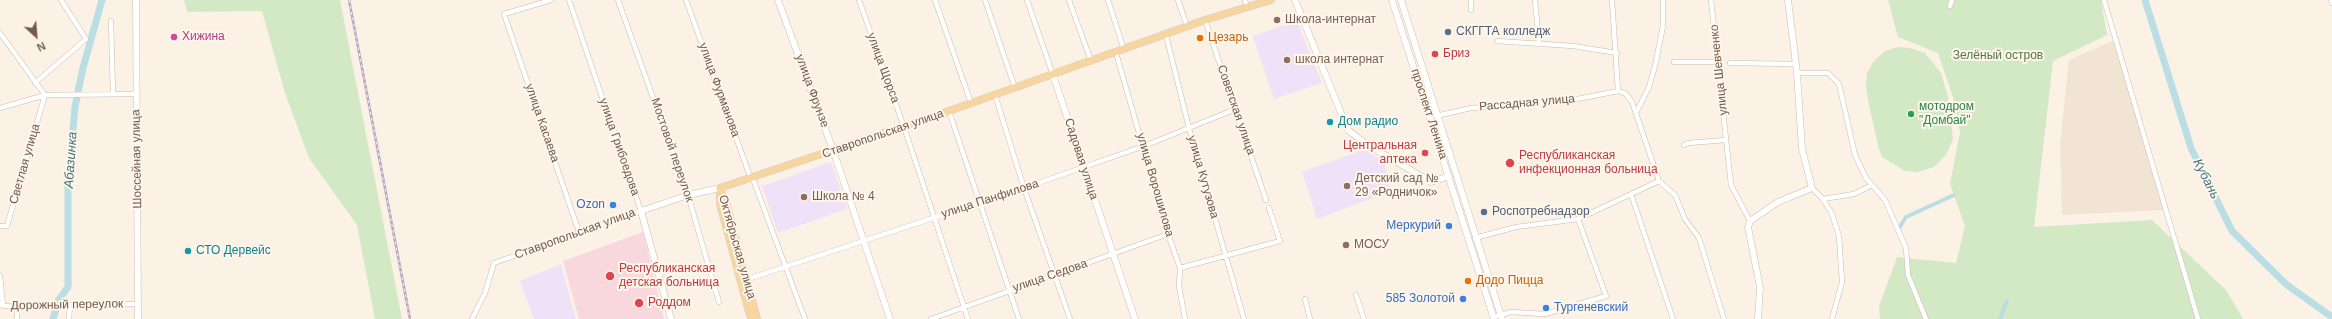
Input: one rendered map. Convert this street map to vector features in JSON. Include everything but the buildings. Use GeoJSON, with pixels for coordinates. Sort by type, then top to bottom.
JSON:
{"type":"FeatureCollection","features":[{"type":"Feature","properties":{"kind":"main road","name":"Ставропольская улица"},"geometry":{"type":"LineString","coordinates":[[720,188],[752,179],[971,104],[1166,35],[1246,3],[1271,0]]}},
{"type":"Feature","properties":{"kind":"main road","name":"Октябрьская улица"},"geometry":{"type":"LineString","coordinates":[[720,188],[726,202],[744,280],[751,319]]}},
{"type":"Feature","properties":{"kind":"main road","name":"Октябрьская улица"},"geometry":{"type":"LineString","coordinates":[[744,280],[757,319]]}},
{"type":"Feature","properties":{"kind":"street"},"geometry":{"type":"LineString","coordinates":[[35,83],[86,39],[61,0]]}},
{"type":"Feature","properties":{"kind":"street","name":"Шоссейная улица"},"geometry":{"type":"LineString","coordinates":[[135,0],[137,319]]}},
{"type":"Feature","properties":{"kind":"street","name":"улица Касаева"},"geometry":{"type":"LineString","coordinates":[[551,0],[504,14],[579,232]]}},
{"type":"Feature","properties":{"kind":"street","name":"улица Грибоедова"},"geometry":{"type":"LineString","coordinates":[[569,0],[641,211],[670,319]]}},
{"type":"Feature","properties":{"kind":"street","name":"Мостовой переулок"},"geometry":{"type":"LineString","coordinates":[[618,0],[688,195],[719,302]]}},
{"type":"Feature","properties":{"kind":"street","name":"улица Фурманова"},"geometry":{"type":"LineString","coordinates":[[686,0],[805,319]]}},
{"type":"Feature","properties":{"kind":"street","name":"улица Фрунзе"},"geometry":{"type":"LineString","coordinates":[[778,0],[833,150],[890,319]]}},
{"type":"Feature","properties":{"kind":"street","name":"улица Щорса"},"geometry":{"type":"LineString","coordinates":[[859,0],[904,127],[968,319]]}},
{"type":"Feature","properties":{"kind":"street"},"geometry":{"type":"LineString","coordinates":[[935,0],[971,104]]}},
{"type":"Feature","properties":{"kind":"street"},"geometry":{"type":"LineString","coordinates":[[985,0],[1015,88]]}},
{"type":"Feature","properties":{"kind":"street","name":"Садовая улица"},"geometry":{"type":"LineString","coordinates":[[1027,0],[1084,166],[1134,319]]}},
{"type":"Feature","properties":{"kind":"street"},"geometry":{"type":"LineString","coordinates":[[1069,0],[1091,61]]}},
{"type":"Feature","properties":{"kind":"street"},"geometry":{"type":"LineString","coordinates":[[1108,0],[1124,50]]}},
{"type":"Feature","properties":{"kind":"street"},"geometry":{"type":"LineString","coordinates":[[1178,0],[1187,26]]}},
{"type":"Feature","properties":{"kind":"street"},"geometry":{"type":"LineString","coordinates":[[1295,0],[1348,130],[1366,144],[1431,182],[1449,176]]}},
{"type":"Feature","properties":{"kind":"street","name":"проспект Ленина"},"geometry":{"type":"LineString","coordinates":[[1392,0],[1449,176],[1492,318]]}},
{"type":"Feature","properties":{"kind":"street","name":"проспект Ленина"},"geometry":{"type":"LineString","coordinates":[[1401,0],[1436,116],[1501,317]]}},
{"type":"Feature","properties":{"kind":"street"},"geometry":{"type":"LineString","coordinates":[[1471,0],[1471,10]]}},
{"type":"Feature","properties":{"kind":"street"},"geometry":{"type":"LineString","coordinates":[[1535,0],[1539,43]]}},
{"type":"Feature","properties":{"kind":"street"},"geometry":{"type":"LineString","coordinates":[[1612,0],[1617,53],[1618,91],[1624,93],[1629,98],[1636,113],[1659,181],[1675,195],[1685,219],[1699,238],[1724,319]]}},
{"type":"Feature","properties":{"kind":"street"},"geometry":{"type":"LineString","coordinates":[[1636,113],[1649,87],[1655,66],[1663,26],[1663,0]]}},
{"type":"Feature","properties":{"kind":"street","name":"улица Шевченко"},"geometry":{"type":"LineString","coordinates":[[1711,0],[1719,62],[1731,185],[1750,221]]}},
{"type":"Feature","properties":{"kind":"street"},"geometry":{"type":"LineString","coordinates":[[1788,0],[1797,73],[1802,149],[1812,188],[1823,199],[1832,214],[1839,236],[1843,272],[1832,319]]}},
{"type":"Feature","properties":{"kind":"street"},"geometry":{"type":"LineString","coordinates":[[1950,6],[1952,0]]}},
{"type":"Feature","properties":{"kind":"street"},"geometry":{"type":"LineString","coordinates":[[2104,0],[2198,319]]}},
{"type":"Feature","properties":{"kind":"street"},"geometry":{"type":"LineString","coordinates":[[111,20],[113,94]]}},
{"type":"Feature","properties":{"kind":"street","name":"Советская улица"},"geometry":{"type":"LineString","coordinates":[[1205,20],[1266,200]]}},
{"type":"Feature","properties":{"kind":"street"},"geometry":{"type":"LineString","coordinates":[[0,33],[45,95]]}},
{"type":"Feature","properties":{"kind":"street","name":"улица Кутузова"},"geometry":{"type":"LineString","coordinates":[[1166,35],[1189,128],[1244,319]]}},
{"type":"Feature","properties":{"kind":"street"},"geometry":{"type":"LineString","coordinates":[[1497,41],[1539,43],[1617,53]]}},
{"type":"Feature","properties":{"kind":"street","name":"улица Ворошилова"},"geometry":{"type":"LineString","coordinates":[[1116,52],[1168,234],[1180,268],[1180,286],[1185,319]]}},
{"type":"Feature","properties":{"kind":"street"},"geometry":{"type":"LineString","coordinates":[[1674,62],[1719,62]]}},
{"type":"Feature","properties":{"kind":"street"},"geometry":{"type":"LineString","coordinates":[[1730,63],[1796,64]]}},
{"type":"Feature","properties":{"kind":"street"},"geometry":{"type":"LineString","coordinates":[[1797,73],[1828,73],[1838,84],[1855,155],[1860,168],[1885,200],[1906,248],[1908,275],[1926,319]]}},
{"type":"Feature","properties":{"kind":"street","name":"Рассадная улица"},"geometry":{"type":"LineString","coordinates":[[1436,116],[1471,108],[1562,102],[1618,91]]}},
{"type":"Feature","properties":{"kind":"street"},"geometry":{"type":"LineString","coordinates":[[0,108],[45,95],[135,94]]}},
{"type":"Feature","properties":{"kind":"street","name":"Шоссейная улица"},"geometry":{"type":"LineString","coordinates":[[135,94],[137,319]]}},
{"type":"Feature","properties":{"kind":"street","name":"Светлая улица"},"geometry":{"type":"LineString","coordinates":[[0,226],[7,226],[45,95]]}},
{"type":"Feature","properties":{"kind":"street"},"geometry":{"type":"LineString","coordinates":[[996,95],[1024,188],[1070,319]]}},
{"type":"Feature","properties":{"kind":"street","name":"улица Панфилова"},"geometry":{"type":"LineString","coordinates":[[744,280],[1024,188],[1144,146],[1236,109]]}},
{"type":"Feature","properties":{"kind":"street"},"geometry":{"type":"LineString","coordinates":[[949,111],[1019,319]]}},
{"type":"Feature","properties":{"kind":"street"},"geometry":{"type":"LineString","coordinates":[[1684,145],[1688,143],[1726,140]]}},
{"type":"Feature","properties":{"kind":"street"},"geometry":{"type":"LineString","coordinates":[[1476,238],[1516,227],[1578,219],[1659,181]]}},
{"type":"Feature","properties":{"kind":"street"},"geometry":{"type":"LineString","coordinates":[[1823,199],[1854,194],[1872,185]]}},
{"type":"Feature","properties":{"kind":"street","name":"Ставропольская улица"},"geometry":{"type":"LineString","coordinates":[[472,319],[485,293],[494,263],[688,195],[720,188]]}},
{"type":"Feature","properties":{"kind":"street"},"geometry":{"type":"LineString","coordinates":[[1758,319],[1760,287],[1748,227],[1750,221],[1778,202],[1812,188]]}},
{"type":"Feature","properties":{"kind":"street"},"geometry":{"type":"LineString","coordinates":[[1631,194],[1673,319]]}},
{"type":"Feature","properties":{"kind":"street"},"geometry":{"type":"LineString","coordinates":[[1180,268],[1280,241],[1269,208]]}},
{"type":"Feature","properties":{"kind":"street"},"geometry":{"type":"LineString","coordinates":[[1492,318],[1501,317],[1511,312],[1545,314],[1606,296],[1578,219]]}},
{"type":"Feature","properties":{"kind":"street","name":"улица Седова"},"geometry":{"type":"LineString","coordinates":[[931,319],[1168,234]]}},
{"type":"Feature","properties":{"kind":"street"},"geometry":{"type":"LineString","coordinates":[[0,276],[1,305]]}},
{"type":"Feature","properties":{"kind":"street"},"geometry":{"type":"LineString","coordinates":[[1356,295],[1364,319]]}},
{"type":"Feature","properties":{"kind":"street"},"geometry":{"type":"LineString","coordinates":[[1305,299],[1310,319]]}},
{"type":"Feature","properties":{"kind":"street","name":"Дорожный переулок"},"geometry":{"type":"LineString","coordinates":[[1,305],[136,304]]}},
{"type":"Feature","properties":{"kind":"street"},"geometry":{"type":"LineString","coordinates":[[69,319],[70,305]]}},
{"type":"Feature","properties":{"kind":"street"},"geometry":{"type":"LineString","coordinates":[[17,306],[17,319]]}},
{"type":"Feature","properties":{"kind":"shaded area","name":"школа интернат"},"geometry":{"type":"Polygon","coordinates":[[[1297,21],[1322,83],[1274,99],[1253,36],[1297,21]]]}},
{"type":"Feature","properties":{"kind":"shaded area"},"geometry":{"type":"Polygon","coordinates":[[[2114,40],[2164,210],[2062,215],[2060,143],[2069,60],[2114,40]]]}},
{"type":"Feature","properties":{"kind":"shaded area","name":"Детский сад № 29 «Родничок»"},"geometry":{"type":"Polygon","coordinates":[[[1365,149],[1382,161],[1389,178],[1387,193],[1317,219],[1302,172],[1365,149]]]}},
{"type":"Feature","properties":{"kind":"shaded area","name":"Школа № 4"},"geometry":{"type":"Polygon","coordinates":[[[831,162],[847,209],[778,233],[762,186],[831,162]]]}},
{"type":"Feature","properties":{"kind":"shaded area","name":"Республиканская детская больница"},"geometry":{"type":"Polygon","coordinates":[[[643,232],[664,319],[579,319],[563,261],[643,232]]]}},
{"type":"Feature","properties":{"kind":"shaded area"},"geometry":{"type":"Polygon","coordinates":[[[561,264],[576,319],[534,319],[520,281],[561,264]]]}},
{"type":"Feature","properties":{"kind":"green space"},"geometry":{"type":"Polygon","coordinates":[[[184,0],[340,0],[402,319],[375,319],[357,225],[309,158],[285,93],[262,11],[187,12],[184,0]]]}},
{"type":"Feature","properties":{"kind":"green space","name":"Зелёный остров"},"geometry":{"type":"Polygon","coordinates":[[[1888,0],[2101,0],[2107,35],[2053,61],[2034,227],[2152,220],[2226,290],[2243,319],[1880,319],[1879,307],[1897,257],[1956,263],[1965,226],[1950,184],[1960,132],[1953,97],[1938,53],[1898,37],[1888,0]]]}},
{"type":"Feature","properties":{"kind":"green space","name":"мотодром \"Домбай\""},"geometry":{"type":"Polygon","coordinates":[[[1898,47],[1910,48],[1925,53],[1941,73],[1948,97],[1953,139],[1946,155],[1934,167],[1918,172],[1905,171],[1882,157],[1869,106],[1866,87],[1867,73],[1874,61],[1885,51],[1898,47]]]}},
{"type":"Feature","properties":{"kind":"waterway","name":"Абазинка"},"geometry":{"type":"LineString","coordinates":[[53,319],[58,301],[68,287],[68,185],[75,107],[83,68],[102,0]]}},
{"type":"Feature","properties":{"kind":"waterway","name":"Кубань"},"geometry":{"type":"LineString","coordinates":[[2145,0],[2191,148],[2232,231],[2287,285],[2332,317]]}},
{"type":"Feature","properties":{"kind":"waterway"},"geometry":{"type":"LineString","coordinates":[[1899,228],[1906,217],[1954,195]]}},
{"type":"Feature","properties":{"kind":"waterway"},"geometry":{"type":"LineString","coordinates":[[2000,319],[2007,301]]}},
{"type":"Feature","properties":{"kind":"railway"},"geometry":{"type":"LineString","coordinates":[[349,0],[410,319]]}},
{"type":"Feature","properties":{"kind":"place","name":"Школа-интернат"},"geometry":{"type":"Point","coordinates":[1277,20]}},
{"type":"Feature","properties":{"kind":"place","name":"СКГГТА колледж"},"geometry":{"type":"Point","coordinates":[1448,32]}},
{"type":"Feature","properties":{"kind":"place","name":"Хижина"},"geometry":{"type":"Point","coordinates":[174,37]}},
{"type":"Feature","properties":{"kind":"place","name":"Цезарь"},"geometry":{"type":"Point","coordinates":[1200,38]}},
{"type":"Feature","properties":{"kind":"place","name":"Бриз"},"geometry":{"type":"Point","coordinates":[1435,54]}},
{"type":"Feature","properties":{"kind":"place","name":"школа интернат"},"geometry":{"type":"Point","coordinates":[1287,60]}},
{"type":"Feature","properties":{"kind":"place","name":"мотодром \"Домбай\""},"geometry":{"type":"Point","coordinates":[1911,114]}},
{"type":"Feature","properties":{"kind":"place","name":"Дом радио"},"geometry":{"type":"Point","coordinates":[1330,122]}},
{"type":"Feature","properties":{"kind":"place","name":"Центральная аптека"},"geometry":{"type":"Point","coordinates":[1425,153]}},
{"type":"Feature","properties":{"kind":"place","name":"Республиканская инфекционная больница"},"geometry":{"type":"Point","coordinates":[1510,163]}},
{"type":"Feature","properties":{"kind":"place","name":"Детский сад № 29 «Родничок»"},"geometry":{"type":"Point","coordinates":[1347,186]}},
{"type":"Feature","properties":{"kind":"place","name":"Школа № 4"},"geometry":{"type":"Point","coordinates":[804,197]}},
{"type":"Feature","properties":{"kind":"place","name":"Ozon"},"geometry":{"type":"Point","coordinates":[613,205]}},
{"type":"Feature","properties":{"kind":"place","name":"Роспотребнадзор"},"geometry":{"type":"Point","coordinates":[1484,212]}},
{"type":"Feature","properties":{"kind":"place","name":"Меркурий"},"geometry":{"type":"Point","coordinates":[1449,226]}},
{"type":"Feature","properties":{"kind":"place","name":"МОСУ"},"geometry":{"type":"Point","coordinates":[1346,245]}},
{"type":"Feature","properties":{"kind":"place","name":"СТО Дервейс"},"geometry":{"type":"Point","coordinates":[188,251]}},
{"type":"Feature","properties":{"kind":"place","name":"Республиканская детская больница"},"geometry":{"type":"Point","coordinates":[610,276]}},
{"type":"Feature","properties":{"kind":"place","name":"Додо Пицца"},"geometry":{"type":"Point","coordinates":[1468,281]}},
{"type":"Feature","properties":{"kind":"place","name":"585 Золотой"},"geometry":{"type":"Point","coordinates":[1463,299]}},
{"type":"Feature","properties":{"kind":"place","name":"Роддом"},"geometry":{"type":"Point","coordinates":[639,303]}},
{"type":"Feature","properties":{"kind":"place","name":"Тургеневский"},"geometry":{"type":"Point","coordinates":[1546,308]}}]}
